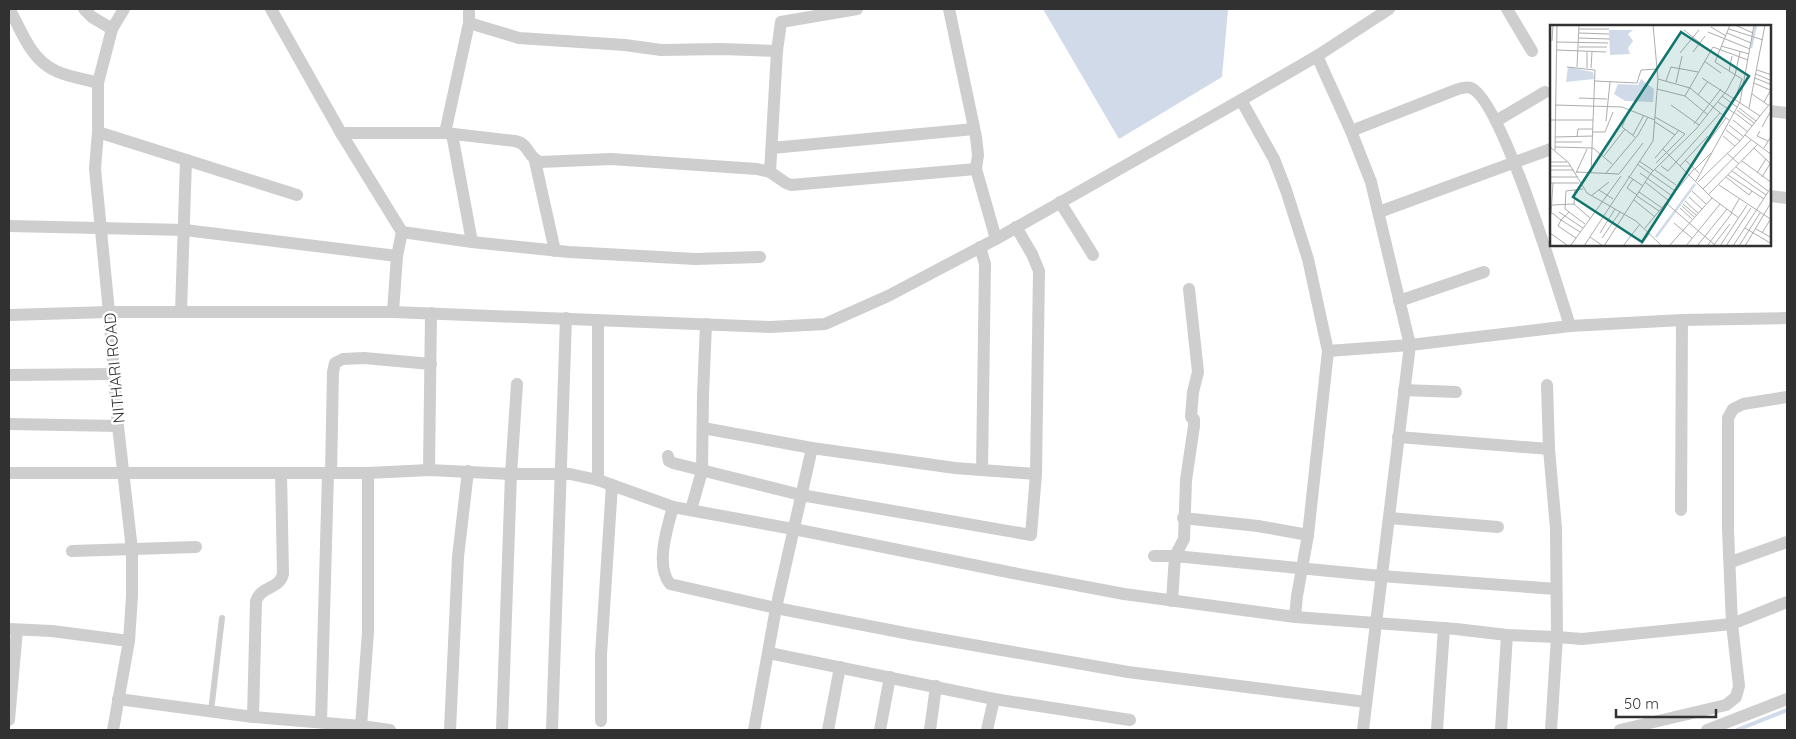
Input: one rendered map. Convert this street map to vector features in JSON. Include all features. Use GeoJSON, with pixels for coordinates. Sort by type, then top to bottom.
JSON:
{"type":"FeatureCollection","features":[{"type":"Feature","properties":{"kind":"street"},"geometry":{"type":"LineString","coordinates":[[84,9],[112,29]]}},
{"type":"Feature","properties":{"kind":"street","name":"NITHARI ROAD"},"geometry":{"type":"LineString","coordinates":[[113,730],[129,641],[132,596],[132,550],[118,426],[102,229],[95,169],[98,132],[98,83],[112,29],[124,9]]}},
{"type":"Feature","properties":{"kind":"street"},"geometry":{"type":"LineString","coordinates":[[272,9],[341,133],[402,232],[397,256],[392,312]]}},
{"type":"Feature","properties":{"kind":"street"},"geometry":{"type":"LineString","coordinates":[[469,9],[448,134],[472,242]]}},
{"type":"Feature","properties":{"kind":"street"},"geometry":{"type":"LineString","coordinates":[[770,172],[781,9]]}},
{"type":"Feature","properties":{"kind":"street"},"geometry":{"type":"LineString","coordinates":[[781,22],[857,9]]}},
{"type":"Feature","properties":{"kind":"street"},"geometry":{"type":"LineString","coordinates":[[949,9],[974,129],[978,155],[976,169],[996,239]]}},
{"type":"Feature","properties":{"kind":"street"},"geometry":{"type":"LineString","coordinates":[[9,315],[109,312],[392,312],[770,327],[826,324],[888,296],[996,239],[1241,100],[1316,56],[1389,9]]}},
{"type":"Feature","properties":{"kind":"street"},"geometry":{"type":"LineString","coordinates":[[1507,9],[1532,51]]}},
{"type":"Feature","properties":{"kind":"street"},"geometry":{"type":"LineString","coordinates":[[10,10],[32,52],[38,58],[56,71],[98,83]]}},
{"type":"Feature","properties":{"kind":"street"},"geometry":{"type":"LineString","coordinates":[[468,23],[519,38],[625,45],[661,50],[721,49],[777,51]]}},
{"type":"Feature","properties":{"kind":"street"},"geometry":{"type":"LineString","coordinates":[[1316,56],[1351,131],[1372,182],[1410,345],[1363,730]]}},
{"type":"Feature","properties":{"kind":"street"},"geometry":{"type":"LineString","coordinates":[[1351,131],[1464,88],[1471,88],[1477,93],[1496,121],[1514,161],[1570,326]]}},
{"type":"Feature","properties":{"kind":"street"},"geometry":{"type":"LineString","coordinates":[[1496,121],[1545,92]]}},
{"type":"Feature","properties":{"kind":"street"},"geometry":{"type":"LineString","coordinates":[[1241,100],[1274,159],[1286,190],[1308,260],[1328,351],[1308,535],[1295,617]]}},
{"type":"Feature","properties":{"kind":"street"},"geometry":{"type":"LineString","coordinates":[[1771,111],[1787,113]]}},
{"type":"Feature","properties":{"kind":"street"},"geometry":{"type":"LineString","coordinates":[[772,148],[974,129]]}},
{"type":"Feature","properties":{"kind":"street"},"geometry":{"type":"LineString","coordinates":[[98,132],[297,194]]}},
{"type":"Feature","properties":{"kind":"street"},"geometry":{"type":"LineString","coordinates":[[341,133],[448,134],[521,142],[526,145],[536,161],[556,251]]}},
{"type":"Feature","properties":{"kind":"street"},"geometry":{"type":"LineString","coordinates":[[1378,212],[1550,148]]}},
{"type":"Feature","properties":{"kind":"street"},"geometry":{"type":"LineString","coordinates":[[536,161],[544,163],[611,159],[757,169],[770,172],[786,183],[798,184],[976,169]]}},
{"type":"Feature","properties":{"kind":"street"},"geometry":{"type":"LineString","coordinates":[[181,312],[186,160]]}},
{"type":"Feature","properties":{"kind":"street"},"geometry":{"type":"LineString","coordinates":[[1771,196],[1787,198]]}},
{"type":"Feature","properties":{"kind":"street"},"geometry":{"type":"LineString","coordinates":[[1060,202],[1093,255]]}},
{"type":"Feature","properties":{"kind":"street"},"geometry":{"type":"LineString","coordinates":[[9,226],[185,230],[397,256]]}},
{"type":"Feature","properties":{"kind":"street"},"geometry":{"type":"LineString","coordinates":[[668,456],[669,461],[673,463],[801,495],[1031,535],[1036,474],[1038,271],[1032,254],[1016,227]]}},
{"type":"Feature","properties":{"kind":"street"},"geometry":{"type":"LineString","coordinates":[[402,232],[556,251],[695,259],[760,257]]}},
{"type":"Feature","properties":{"kind":"street"},"geometry":{"type":"LineString","coordinates":[[980,247],[985,264],[982,470]]}},
{"type":"Feature","properties":{"kind":"street"},"geometry":{"type":"LineString","coordinates":[[1399,301],[1484,272]]}},
{"type":"Feature","properties":{"kind":"street"},"geometry":{"type":"LineString","coordinates":[[1172,601],[1175,556],[1184,539],[1183,518],[1186,480],[1194,426],[1194,419],[1191,417],[1193,392],[1198,372],[1189,289]]}},
{"type":"Feature","properties":{"kind":"street"},"geometry":{"type":"LineString","coordinates":[[429,470],[432,313]]}},
{"type":"Feature","properties":{"kind":"street"},"geometry":{"type":"LineString","coordinates":[[552,730],[566,318]]}},
{"type":"Feature","properties":{"kind":"street"},"geometry":{"type":"LineString","coordinates":[[1328,351],[1410,345],[1570,326],[1682,320],[1787,318]]}},
{"type":"Feature","properties":{"kind":"street"},"geometry":{"type":"LineString","coordinates":[[598,320],[598,480]]}},
{"type":"Feature","properties":{"kind":"street"},"geometry":{"type":"LineString","coordinates":[[1681,510],[1682,320]]}},
{"type":"Feature","properties":{"kind":"street"},"geometry":{"type":"LineString","coordinates":[[691,510],[702,471],[706,324]]}},
{"type":"Feature","properties":{"kind":"street"},"geometry":{"type":"LineString","coordinates":[[321,722],[333,372],[335,364],[343,359],[364,358],[431,364]]}},
{"type":"Feature","properties":{"kind":"street"},"geometry":{"type":"LineString","coordinates":[[9,375],[114,374]]}},
{"type":"Feature","properties":{"kind":"street"},"geometry":{"type":"LineString","coordinates":[[502,730],[511,474],[517,384]]}},
{"type":"Feature","properties":{"kind":"street"},"geometry":{"type":"LineString","coordinates":[[1547,385],[1549,448],[1556,528],[1557,637],[1552,730]]}},
{"type":"Feature","properties":{"kind":"street"},"geometry":{"type":"LineString","coordinates":[[1404,390],[1456,392]]}},
{"type":"Feature","properties":{"kind":"street"},"geometry":{"type":"LineString","coordinates":[[1620,730],[1726,705],[1736,697],[1739,686],[1732,624],[1731,562],[1728,530],[1728,418],[1734,409],[1743,404],[1787,397]]}},
{"type":"Feature","properties":{"kind":"street"},"geometry":{"type":"LineString","coordinates":[[9,424],[118,426]]}},
{"type":"Feature","properties":{"kind":"street"},"geometry":{"type":"LineString","coordinates":[[704,428],[812,448],[955,468],[1036,474]]}},
{"type":"Feature","properties":{"kind":"street"},"geometry":{"type":"LineString","coordinates":[[1398,437],[1549,448]]}},
{"type":"Feature","properties":{"kind":"street"},"geometry":{"type":"LineString","coordinates":[[754,730],[776,608],[812,448]]}},
{"type":"Feature","properties":{"kind":"street"},"geometry":{"type":"LineString","coordinates":[[9,473],[368,474],[429,470],[511,474],[570,474],[598,480],[673,507],[903,550],[1013,573],[1172,601],[1295,617],[1444,628],[1507,635],[1582,640],[1732,624],[1787,602]]}},
{"type":"Feature","properties":{"kind":"street"},"geometry":{"type":"LineString","coordinates":[[450,730],[458,557],[468,471]]}},
{"type":"Feature","properties":{"kind":"street"},"geometry":{"type":"LineString","coordinates":[[253,717],[256,601],[258,595],[263,591],[278,584],[283,574],[281,473]]}},
{"type":"Feature","properties":{"kind":"street"},"geometry":{"type":"LineString","coordinates":[[361,726],[368,632],[368,474]]}},
{"type":"Feature","properties":{"kind":"street"},"geometry":{"type":"LineString","coordinates":[[601,721],[601,655],[612,485]]}},
{"type":"Feature","properties":{"kind":"street"},"geometry":{"type":"LineString","coordinates":[[673,507],[665,536],[663,565],[665,578],[670,584],[776,608],[919,636],[1128,672],[1366,702]]}},
{"type":"Feature","properties":{"kind":"street"},"geometry":{"type":"LineString","coordinates":[[1183,518],[1258,526],[1308,535]]}},
{"type":"Feature","properties":{"kind":"street"},"geometry":{"type":"LineString","coordinates":[[1389,518],[1498,528]]}},
{"type":"Feature","properties":{"kind":"street"},"geometry":{"type":"LineString","coordinates":[[1731,562],[1787,542]]}},
{"type":"Feature","properties":{"kind":"street"},"geometry":{"type":"LineString","coordinates":[[72,551],[196,547]]}},
{"type":"Feature","properties":{"kind":"street"},"geometry":{"type":"LineString","coordinates":[[1154,556],[1175,556],[1381,576],[1556,589]]}},
{"type":"Feature","properties":{"kind":"street"},"geometry":{"type":"LineString","coordinates":[[1438,730],[1444,628]]}},
{"type":"Feature","properties":{"kind":"street"},"geometry":{"type":"LineString","coordinates":[[9,720],[13,629],[52,631],[129,641]]}},
{"type":"Feature","properties":{"kind":"street"},"geometry":{"type":"LineString","coordinates":[[1501,730],[1507,635]]}},
{"type":"Feature","properties":{"kind":"street"},"geometry":{"type":"LineString","coordinates":[[769,653],[994,699],[1130,720]]}},
{"type":"Feature","properties":{"kind":"street"},"geometry":{"type":"LineString","coordinates":[[828,730],[840,667]]}},
{"type":"Feature","properties":{"kind":"street"},"geometry":{"type":"LineString","coordinates":[[880,730],[890,677]]}},
{"type":"Feature","properties":{"kind":"street"},"geometry":{"type":"LineString","coordinates":[[930,730],[936,686]]}},
{"type":"Feature","properties":{"kind":"street"},"geometry":{"type":"LineString","coordinates":[[118,699],[253,717],[390,730]]}},
{"type":"Feature","properties":{"kind":"street"},"geometry":{"type":"LineString","coordinates":[[988,730],[994,699]]}},
{"type":"Feature","properties":{"kind":"street"},"geometry":{"type":"LineString","coordinates":[[1707,730],[1787,699]]}},
{"type":"Feature","properties":{"kind":"lane"},"geometry":{"type":"LineString","coordinates":[[211,711],[222,618]]}},
{"type":"Feature","properties":{"kind":"water"},"geometry":{"type":"Polygon","coordinates":[[[1043,9],[1228,9],[1222,77],[1119,139],[1043,9]]]}},
{"type":"Feature","properties":{"kind":"waterway"},"geometry":{"type":"LineString","coordinates":[[1737,730],[1787,710]]}}]}
